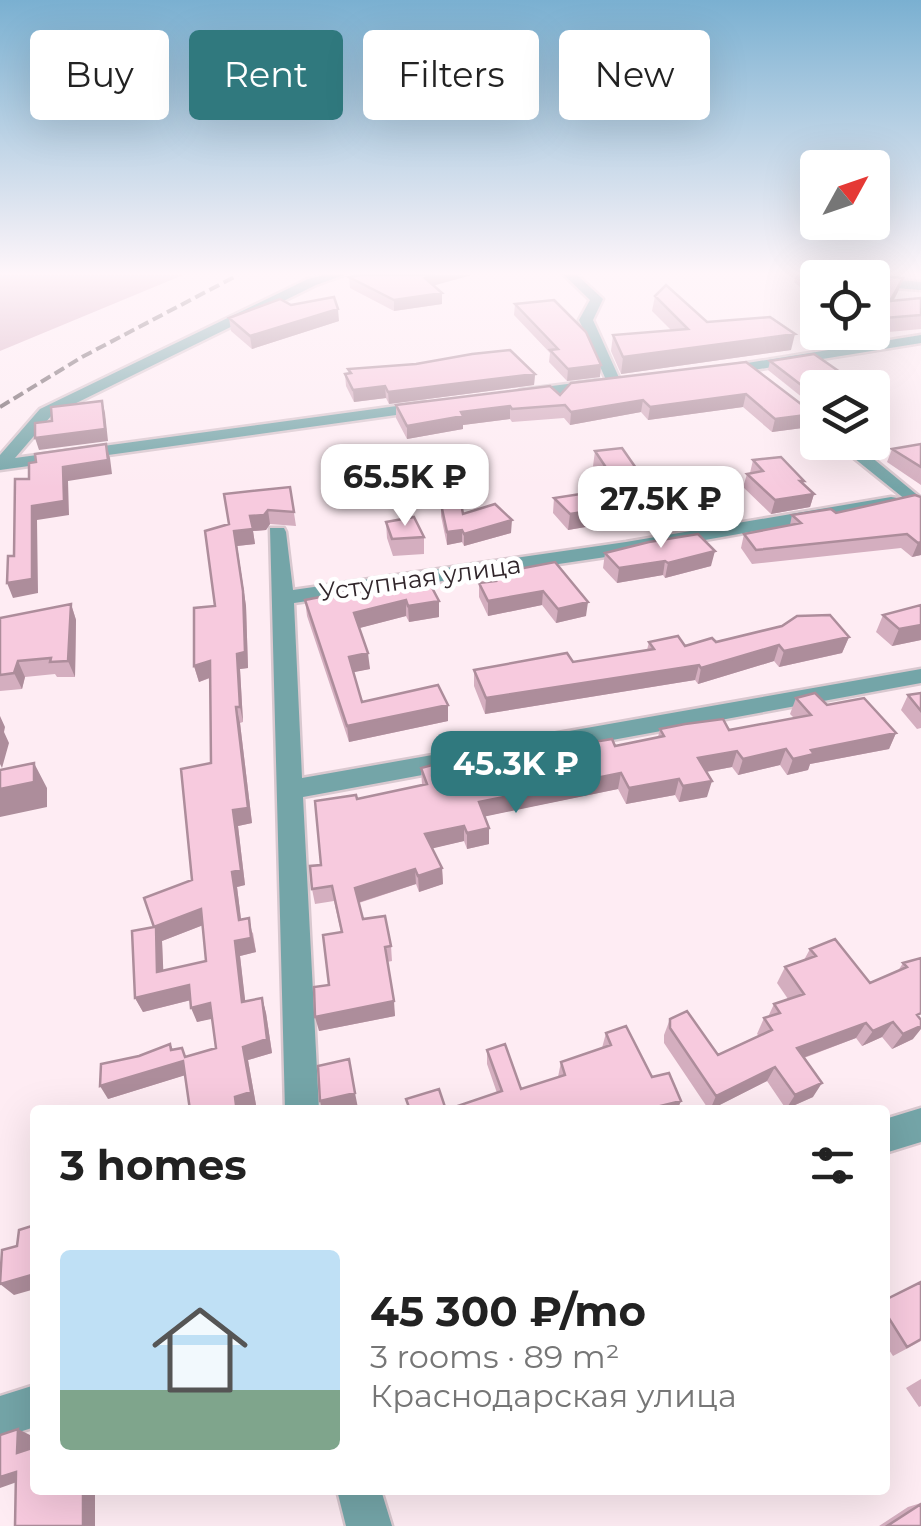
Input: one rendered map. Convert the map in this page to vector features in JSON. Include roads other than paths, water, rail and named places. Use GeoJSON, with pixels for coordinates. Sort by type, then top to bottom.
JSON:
{"type":"FeatureCollection","features":[{"type":"Feature","properties":{"kind":"street"},"geometry":{"type":"LineString","coordinates":[[0,465],[46,412],[181,346]]}},
{"type":"Feature","properties":{"kind":"street"},"geometry":{"type":"LineString","coordinates":[[598,346],[614,382]]}},
{"type":"Feature","properties":{"kind":"street"},"geometry":{"type":"LineString","coordinates":[[711,372],[757,373],[890,346]]}},
{"type":"Feature","properties":{"kind":"street"},"geometry":{"type":"LineString","coordinates":[[496,398],[633,380]]}},
{"type":"Feature","properties":{"kind":"street"},"geometry":{"type":"LineString","coordinates":[[0,465],[437,406]]}},
{"type":"Feature","properties":{"kind":"street"},"geometry":{"type":"LineString","coordinates":[[864,460],[916,503]]}},
{"type":"Feature","properties":{"kind":"street","name":"Уступная улица"},"geometry":{"type":"LineString","coordinates":[[283,598],[916,503]]}},
{"type":"Feature","properties":{"kind":"street","name":"Уступная улица"},"geometry":{"type":"LineString","coordinates":[[276,532],[283,598],[302,1105]]}},
{"type":"Feature","properties":{"kind":"street"},"geometry":{"type":"LineString","coordinates":[[290,790],[921,676]]}},
{"type":"Feature","properties":{"kind":"street"},"geometry":{"type":"LineString","coordinates":[[890,1134],[921,1124]]}},
{"type":"Feature","properties":{"kind":"street"},"geometry":{"type":"LineString","coordinates":[[0,1417],[30,1408]]}},
{"type":"Feature","properties":{"kind":"street"},"geometry":{"type":"LineString","coordinates":[[360,1495],[369,1526]]}},
{"type":"Feature","properties":{"kind":"railway"},"geometry":{"type":"LineString","coordinates":[[0,407],[103,346]]}}]}
